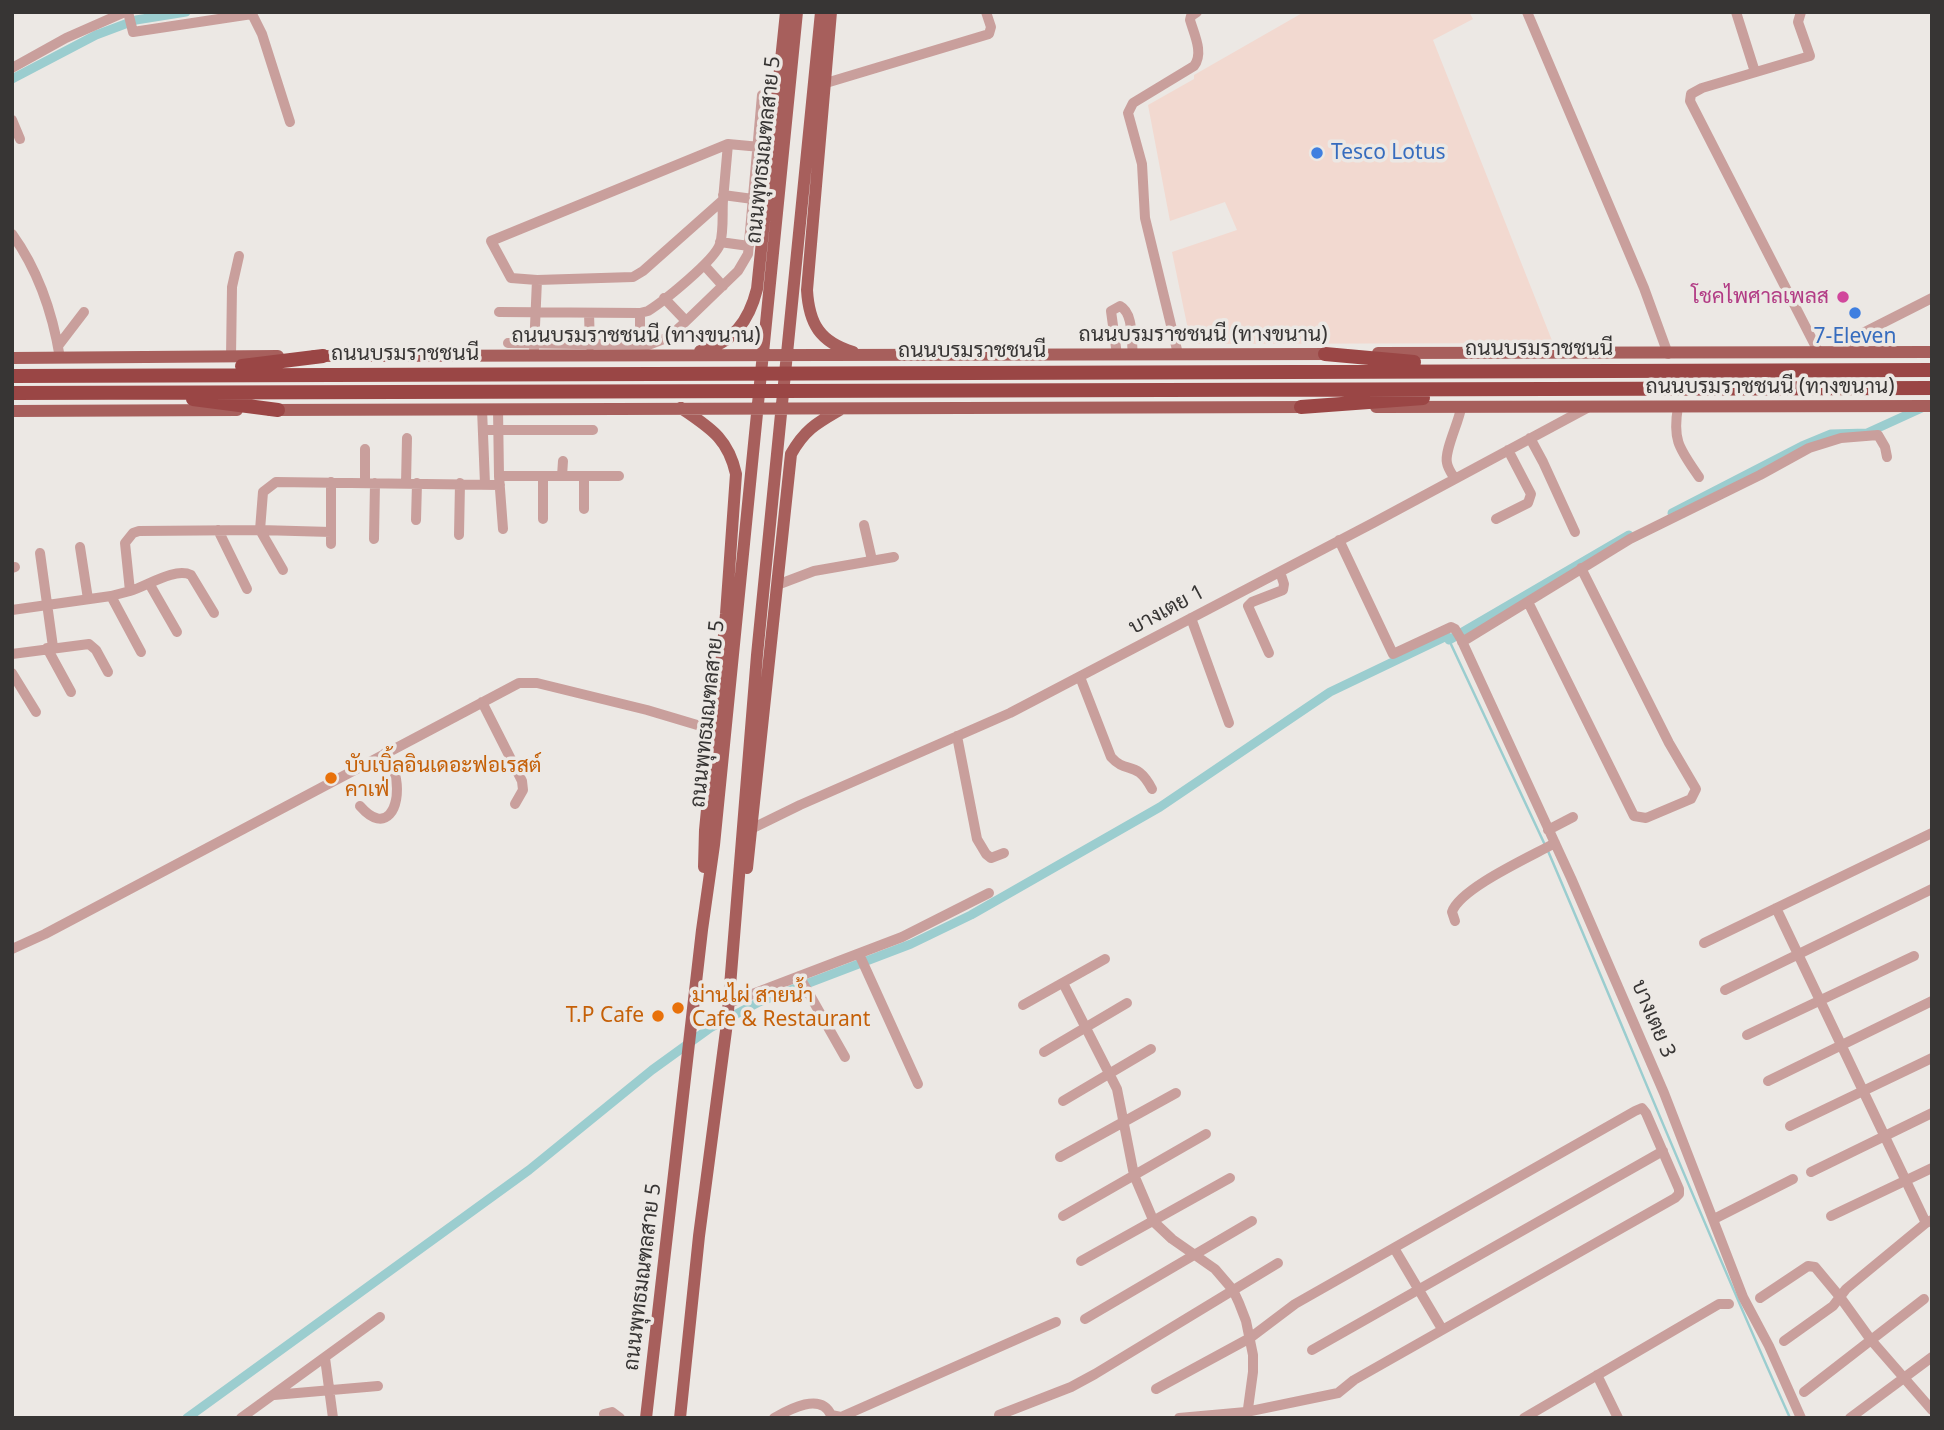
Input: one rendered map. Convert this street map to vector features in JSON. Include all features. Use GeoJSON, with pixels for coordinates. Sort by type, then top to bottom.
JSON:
{"type":"FeatureCollection","features":[{"type":"Feature","properties":{"kind":"highway"},"geometry":{"type":"LineString","coordinates":[[1325,354],[1418,362],[1470,370]]}},
{"type":"Feature","properties":{"kind":"highway"},"geometry":{"type":"LineString","coordinates":[[118,375],[240,366],[323,356]]}},
{"type":"Feature","properties":{"kind":"highway","name":"ถนนบรมราชชนนี"},"geometry":{"type":"LineString","coordinates":[[12,376],[1932,370]]}},
{"type":"Feature","properties":{"kind":"highway","name":"ถนนบรมราชชนนี"},"geometry":{"type":"LineString","coordinates":[[12,393],[1930,388]]}},
{"type":"Feature","properties":{"kind":"highway"},"geometry":{"type":"LineString","coordinates":[[1301,407],[1422,398],[1483,390]]}},
{"type":"Feature","properties":{"kind":"highway"},"geometry":{"type":"LineString","coordinates":[[123,392],[278,410]]}},
{"type":"Feature","properties":{"kind":"main road"},"geometry":{"type":"LineString","coordinates":[[683,355],[725,342],[744,321],[752,306],[757,289],[755,245],[764,147],[786,12]]}},
{"type":"Feature","properties":{"kind":"main road","name":"ถนนพุทธมณฑลสาย 5"},"geometry":{"type":"LineString","coordinates":[[646,1418],[714,845],[797,12]]}},
{"type":"Feature","properties":{"kind":"main road","name":"ถนนพุทธมณฑลสาย 5"},"geometry":{"type":"LineString","coordinates":[[680,1418],[699,1236],[728,1012],[757,655],[821,12]]}},
{"type":"Feature","properties":{"kind":"main road"},"geometry":{"type":"LineString","coordinates":[[831,12],[807,290],[813,321],[828,341],[838,348],[865,356]]}},
{"type":"Feature","properties":{"kind":"main road"},"geometry":{"type":"LineString","coordinates":[[755,245],[774,260],[783,263],[791,264],[810,255]]}},
{"type":"Feature","properties":{"kind":"main road","name":"ถนนบรมราชชนนี (ทางขนาน)"},"geometry":{"type":"LineString","coordinates":[[12,358],[59,352],[323,356],[534,349],[683,355],[865,356],[1932,352]]}},
{"type":"Feature","properties":{"kind":"main road","name":"ถนนบรมราชชนนี (ทางขนาน)"},"geometry":{"type":"LineString","coordinates":[[12,411],[1932,406]]}},
{"type":"Feature","properties":{"kind":"main road"},"geometry":{"type":"LineString","coordinates":[[681,408],[723,441],[733,459],[736,474],[705,830],[702,930]]}},
{"type":"Feature","properties":{"kind":"main road"},"geometry":{"type":"LineString","coordinates":[[736,927],[753,828],[791,454],[810,427],[842,409]]}},
{"type":"Feature","properties":{"kind":"main road"},"geometry":{"type":"LineString","coordinates":[[735,503],[743,491],[752,488],[769,490],[776,494],[784,515]]}},
{"type":"Feature","properties":{"kind":"street"},"geometry":{"type":"LineString","coordinates":[[826,83],[989,34],[992,27],[986,12]]}},
{"type":"Feature","properties":{"kind":"street"},"geometry":{"type":"LineString","coordinates":[[1178,354],[1145,218],[1142,164],[1128,113],[1133,103],[1194,66],[1199,60],[1190,20],[1197,12]]}},
{"type":"Feature","properties":{"kind":"street"},"geometry":{"type":"LineString","coordinates":[[1527,12],[1644,288],[1668,354]]}},
{"type":"Feature","properties":{"kind":"street"},"geometry":{"type":"LineString","coordinates":[[1736,12],[1755,72]]}},
{"type":"Feature","properties":{"kind":"street"},"geometry":{"type":"LineString","coordinates":[[1801,12],[1798,22],[1810,56],[1695,91],[1690,101],[1825,353],[1932,298]]}},
{"type":"Feature","properties":{"kind":"street"},"geometry":{"type":"LineString","coordinates":[[12,68],[66,38],[128,13],[133,32],[252,14],[262,34],[290,122]]}},
{"type":"Feature","properties":{"kind":"street"},"geometry":{"type":"LineString","coordinates":[[508,344],[534,349],[640,346],[669,337],[723,286],[745,262],[755,245],[753,199],[764,147],[762,95]]}},
{"type":"Feature","properties":{"kind":"street"},"geometry":{"type":"LineString","coordinates":[[12,120],[20,139]]}},
{"type":"Feature","properties":{"kind":"street"},"geometry":{"type":"LineString","coordinates":[[753,199],[723,197],[643,271],[633,277],[537,280],[511,278],[491,241],[728,144],[764,147]]}},
{"type":"Feature","properties":{"kind":"street"},"geometry":{"type":"LineString","coordinates":[[499,312],[648,311],[716,252],[720,242],[728,144]]}},
{"type":"Feature","properties":{"kind":"street"},"geometry":{"type":"LineString","coordinates":[[12,234],[32,268],[48,309],[59,352]]}},
{"type":"Feature","properties":{"kind":"street"},"geometry":{"type":"LineString","coordinates":[[720,242],[755,245]]}},
{"type":"Feature","properties":{"kind":"street"},"geometry":{"type":"LineString","coordinates":[[232,356],[232,287],[239,256]]}},
{"type":"Feature","properties":{"kind":"street"},"geometry":{"type":"LineString","coordinates":[[704,265],[723,286]]}},
{"type":"Feature","properties":{"kind":"street"},"geometry":{"type":"LineString","coordinates":[[534,349],[537,280]]}},
{"type":"Feature","properties":{"kind":"street"},"geometry":{"type":"LineString","coordinates":[[664,298],[686,321]]}},
{"type":"Feature","properties":{"kind":"street"},"geometry":{"type":"LineString","coordinates":[[1117,355],[1111,311],[1120,306],[1126,310],[1129,317],[1133,355]]}},
{"type":"Feature","properties":{"kind":"street"},"geometry":{"type":"LineString","coordinates":[[59,352],[84,312]]}},
{"type":"Feature","properties":{"kind":"street"},"geometry":{"type":"LineString","coordinates":[[589,313],[590,346]]}},
{"type":"Feature","properties":{"kind":"street"},"geometry":{"type":"LineString","coordinates":[[639,313],[640,346]]}},
{"type":"Feature","properties":{"kind":"street","name":"บางเตย 1"},"geometry":{"type":"LineString","coordinates":[[753,828],[1010,713],[1589,407]]}},
{"type":"Feature","properties":{"kind":"street"},"geometry":{"type":"LineString","coordinates":[[1678,407],[1674,433],[1699,477]]}},
{"type":"Feature","properties":{"kind":"street"},"geometry":{"type":"LineString","coordinates":[[1455,479],[1447,462],[1447,455],[1459,423],[1461,408]]}},
{"type":"Feature","properties":{"kind":"street"},"geometry":{"type":"LineString","coordinates":[[482,409],[485,484]]}},
{"type":"Feature","properties":{"kind":"street"},"geometry":{"type":"LineString","coordinates":[[498,409],[503,529]]}},
{"type":"Feature","properties":{"kind":"street"},"geometry":{"type":"LineString","coordinates":[[483,430],[593,430]]}},
{"type":"Feature","properties":{"kind":"street"},"geometry":{"type":"LineString","coordinates":[[1339,540],[1393,654],[1451,627],[1459,637],[1528,602],[1581,568],[1682,512],[1828,440],[1878,435],[1888,457]]}},
{"type":"Feature","properties":{"kind":"street"},"geometry":{"type":"LineString","coordinates":[[407,438],[416,520]]}},
{"type":"Feature","properties":{"kind":"street"},"geometry":{"type":"LineString","coordinates":[[1530,438],[1544,462],[1575,532]]}},
{"type":"Feature","properties":{"kind":"street"},"geometry":{"type":"LineString","coordinates":[[365,449],[374,539]]}},
{"type":"Feature","properties":{"kind":"street"},"geometry":{"type":"LineString","coordinates":[[1496,519],[1528,503],[1531,494],[1508,450]]}},
{"type":"Feature","properties":{"kind":"street"},"geometry":{"type":"LineString","coordinates":[[562,476],[563,461]]}},
{"type":"Feature","properties":{"kind":"street"},"geometry":{"type":"LineString","coordinates":[[543,476],[543,519]]}},
{"type":"Feature","properties":{"kind":"street"},"geometry":{"type":"LineString","coordinates":[[283,570],[260,530],[261,500],[268,487],[276,482],[485,484],[543,476],[619,476]]}},
{"type":"Feature","properties":{"kind":"street"},"geometry":{"type":"LineString","coordinates":[[584,476],[584,509]]}},
{"type":"Feature","properties":{"kind":"street"},"geometry":{"type":"LineString","coordinates":[[331,482],[331,544]]}},
{"type":"Feature","properties":{"kind":"street"},"geometry":{"type":"LineString","coordinates":[[458,535],[460,483]]}},
{"type":"Feature","properties":{"kind":"street"},"geometry":{"type":"LineString","coordinates":[[864,525],[872,560]]}},
{"type":"Feature","properties":{"kind":"street"},"geometry":{"type":"LineString","coordinates":[[218,530],[247,589]]}},
{"type":"Feature","properties":{"kind":"street"},"geometry":{"type":"LineString","coordinates":[[130,592],[125,544],[133,533],[139,531],[331,532]]}},
{"type":"Feature","properties":{"kind":"street"},"geometry":{"type":"LineString","coordinates":[[80,547],[88,599]]}},
{"type":"Feature","properties":{"kind":"street"},"geometry":{"type":"LineString","coordinates":[[40,553],[50,648],[71,692]]}},
{"type":"Feature","properties":{"kind":"street"},"geometry":{"type":"LineString","coordinates":[[777,584],[814,571],[894,557]]}},
{"type":"Feature","properties":{"kind":"street"},"geometry":{"type":"LineString","coordinates":[[1528,602],[1634,816],[1646,818],[1691,799],[1696,789],[1669,743],[1581,568]]}},
{"type":"Feature","properties":{"kind":"street"},"geometry":{"type":"LineString","coordinates":[[1269,653],[1248,606],[1283,590],[1280,572]]}},
{"type":"Feature","properties":{"kind":"street"},"geometry":{"type":"LineString","coordinates":[[12,610],[130,592],[168,576],[187,573],[191,575],[214,613]]}},
{"type":"Feature","properties":{"kind":"street"},"geometry":{"type":"LineString","coordinates":[[150,585],[177,632]]}},
{"type":"Feature","properties":{"kind":"street"},"geometry":{"type":"LineString","coordinates":[[111,596],[141,653]]}},
{"type":"Feature","properties":{"kind":"street"},"geometry":{"type":"LineString","coordinates":[[1191,618],[1229,723]]}},
{"type":"Feature","properties":{"kind":"street","name":"บางเตย 3"},"geometry":{"type":"LineString","coordinates":[[1459,637],[1548,830],[1549,846],[1664,1093],[1743,1297],[1769,1346],[1801,1418]]}},
{"type":"Feature","properties":{"kind":"street"},"geometry":{"type":"LineString","coordinates":[[12,654],[89,644],[96,650],[108,672]]}},
{"type":"Feature","properties":{"kind":"street"},"geometry":{"type":"LineString","coordinates":[[12,673],[36,712]]}},
{"type":"Feature","properties":{"kind":"street"},"geometry":{"type":"LineString","coordinates":[[1080,677],[1111,757],[1121,765],[1138,770],[1152,789]]}},
{"type":"Feature","properties":{"kind":"street"},"geometry":{"type":"LineString","coordinates":[[12,949],[284,809],[519,683],[537,683],[647,710],[714,730]]}},
{"type":"Feature","properties":{"kind":"street"},"geometry":{"type":"LineString","coordinates":[[12,696],[26,694]]}},
{"type":"Feature","properties":{"kind":"street"},"geometry":{"type":"LineString","coordinates":[[482,702],[522,781],[523,790],[515,804]]}},
{"type":"Feature","properties":{"kind":"street"},"geometry":{"type":"LineString","coordinates":[[957,736],[977,839],[991,858],[1004,853]]}},
{"type":"Feature","properties":{"kind":"street"},"geometry":{"type":"LineString","coordinates":[[360,806],[373,818],[379,819],[394,810],[397,796],[395,770],[385,753]]}},
{"type":"Feature","properties":{"kind":"street"},"geometry":{"type":"LineString","coordinates":[[1548,830],[1573,817]]}},
{"type":"Feature","properties":{"kind":"street"},"geometry":{"type":"LineString","coordinates":[[1704,943],[1932,833]]}},
{"type":"Feature","properties":{"kind":"street"},"geometry":{"type":"LineString","coordinates":[[1455,921],[1452,912],[1461,898],[1549,846]]}},
{"type":"Feature","properties":{"kind":"street"},"geometry":{"type":"LineString","coordinates":[[1725,990],[1932,889]]}},
{"type":"Feature","properties":{"kind":"street"},"geometry":{"type":"LineString","coordinates":[[728,1012],[862,960],[989,893]]}},
{"type":"Feature","properties":{"kind":"street"},"geometry":{"type":"LineString","coordinates":[[1776,908],[1905,1180],[1929,1221],[1846,1289],[1833,1306],[1784,1341]]}},
{"type":"Feature","properties":{"kind":"street"},"geometry":{"type":"LineString","coordinates":[[1747,1035],[1914,956]]}},
{"type":"Feature","properties":{"kind":"street"},"geometry":{"type":"LineString","coordinates":[[1023,1005],[1105,959]]}},
{"type":"Feature","properties":{"kind":"street"},"geometry":{"type":"LineString","coordinates":[[862,960],[918,1084]]}},
{"type":"Feature","properties":{"kind":"street"},"geometry":{"type":"LineString","coordinates":[[802,982],[845,1057]]}},
{"type":"Feature","properties":{"kind":"street"},"geometry":{"type":"LineString","coordinates":[[1063,983],[1116,1089],[1134,1175],[1154,1222],[1215,1269],[1233,1290],[1250,1338],[1253,1372],[1246,1415]]}},
{"type":"Feature","properties":{"kind":"street"},"geometry":{"type":"LineString","coordinates":[[1768,1081],[1932,1001]]}},
{"type":"Feature","properties":{"kind":"street"},"geometry":{"type":"LineString","coordinates":[[1044,1052],[1127,1003]]}},
{"type":"Feature","properties":{"kind":"street"},"geometry":{"type":"LineString","coordinates":[[1063,1101],[1151,1049]]}},
{"type":"Feature","properties":{"kind":"street"},"geometry":{"type":"LineString","coordinates":[[1790,1126],[1932,1058]]}},
{"type":"Feature","properties":{"kind":"street"},"geometry":{"type":"LineString","coordinates":[[1060,1157],[1177,1093]]}},
{"type":"Feature","properties":{"kind":"street"},"geometry":{"type":"LineString","coordinates":[[1156,1389],[1250,1338],[1295,1304],[1642,1108],[1646,1113],[1679,1189],[1675,1198],[1442,1329],[1354,1380],[1338,1393],[1246,1415],[1179,1418]]}},
{"type":"Feature","properties":{"kind":"street"},"geometry":{"type":"LineString","coordinates":[[1811,1172],[1932,1112]]}},
{"type":"Feature","properties":{"kind":"street"},"geometry":{"type":"LineString","coordinates":[[1063,1216],[1206,1134]]}},
{"type":"Feature","properties":{"kind":"street"},"geometry":{"type":"LineString","coordinates":[[1312,1350],[1662,1151]]}},
{"type":"Feature","properties":{"kind":"street"},"geometry":{"type":"LineString","coordinates":[[1831,1216],[1932,1168]]}},
{"type":"Feature","properties":{"kind":"street"},"geometry":{"type":"LineString","coordinates":[[1081,1261],[1230,1178]]}},
{"type":"Feature","properties":{"kind":"street"},"geometry":{"type":"LineString","coordinates":[[1714,1219],[1793,1179]]}},
{"type":"Feature","properties":{"kind":"street"},"geometry":{"type":"LineString","coordinates":[[1085,1320],[1252,1221]]}},
{"type":"Feature","properties":{"kind":"street"},"geometry":{"type":"LineString","coordinates":[[1394,1248],[1442,1329]]}},
{"type":"Feature","properties":{"kind":"street"},"geometry":{"type":"LineString","coordinates":[[999,1415],[1071,1387],[1095,1374],[1278,1263]]}},
{"type":"Feature","properties":{"kind":"street"},"geometry":{"type":"LineString","coordinates":[[1760,1298],[1808,1266],[1815,1267],[1871,1340],[1932,1410]]}},
{"type":"Feature","properties":{"kind":"street"},"geometry":{"type":"LineString","coordinates":[[1804,1392],[1924,1299]]}},
{"type":"Feature","properties":{"kind":"street"},"geometry":{"type":"LineString","coordinates":[[1524,1418],[1719,1304],[1729,1304]]}},
{"type":"Feature","properties":{"kind":"street"},"geometry":{"type":"LineString","coordinates":[[241,1418],[380,1317]]}},
{"type":"Feature","properties":{"kind":"street"},"geometry":{"type":"LineString","coordinates":[[774,1418],[809,1403],[821,1404],[828,1408],[831,1415],[841,1417],[1056,1322]]}},
{"type":"Feature","properties":{"kind":"street"},"geometry":{"type":"LineString","coordinates":[[1850,1418],[1932,1357]]}},
{"type":"Feature","properties":{"kind":"street"},"geometry":{"type":"LineString","coordinates":[[325,1358],[333,1418]]}},
{"type":"Feature","properties":{"kind":"street"},"geometry":{"type":"LineString","coordinates":[[1597,1376],[1618,1418]]}},
{"type":"Feature","properties":{"kind":"street"},"geometry":{"type":"LineString","coordinates":[[274,1395],[378,1386]]}},
{"type":"Feature","properties":{"kind":"street"},"geometry":{"type":"LineString","coordinates":[[604,1414],[612,1412],[620,1418]]}},
{"type":"Feature","properties":{"kind":"shaded area","name":"Tesco Lotus"},"geometry":{"type":"Polygon","coordinates":[[[1304,12],[1469,12],[1473,19],[1433,40],[1553,343],[1191,344],[1172,252],[1237,230],[1225,202],[1170,221],[1148,105],[1194,79],[1194,75],[1304,12]]]}},
{"type":"Feature","properties":{"kind":"waterway"},"geometry":{"type":"LineString","coordinates":[[12,79],[96,35],[136,20],[186,12]]}},
{"type":"Feature","properties":{"kind":"waterway"},"geometry":{"type":"LineString","coordinates":[[1672,513],[1802,446],[1831,434],[1867,433],[1924,407]]}},
{"type":"Feature","properties":{"kind":"waterway"},"geometry":{"type":"LineString","coordinates":[[187,1418],[529,1170],[652,1070],[710,1028],[759,1002],[911,944],[971,915],[1160,807],[1330,692],[1447,636],[1449,640],[1629,535]]}},
{"type":"Feature","properties":{"kind":"waterway"},"geometry":{"type":"LineString","coordinates":[[1449,640],[1545,845]]}},
{"type":"Feature","properties":{"kind":"waterway"},"geometry":{"type":"LineString","coordinates":[[1548,851],[1697,1206],[1790,1418]]}},
{"type":"Feature","properties":{"kind":"place","name":"Tesco Lotus"},"geometry":{"type":"Point","coordinates":[1317,153]}},
{"type":"Feature","properties":{"kind":"place","name":"โชคไพศาลเพลส"},"geometry":{"type":"Point","coordinates":[1843,297]}},
{"type":"Feature","properties":{"kind":"place","name":"7-Eleven"},"geometry":{"type":"Point","coordinates":[1855,313]}},
{"type":"Feature","properties":{"kind":"place","name":"บับเบิ้ลอินเดอะฟอเรสต์ คาเฟ่"},"geometry":{"type":"Point","coordinates":[331,778]}},
{"type":"Feature","properties":{"kind":"place","name":"ม่านไผ่ สายน้ำ Cafe & Restaurant"},"geometry":{"type":"Point","coordinates":[678,1008]}},
{"type":"Feature","properties":{"kind":"place","name":"T.P Cafe"},"geometry":{"type":"Point","coordinates":[658,1016]}}]}
